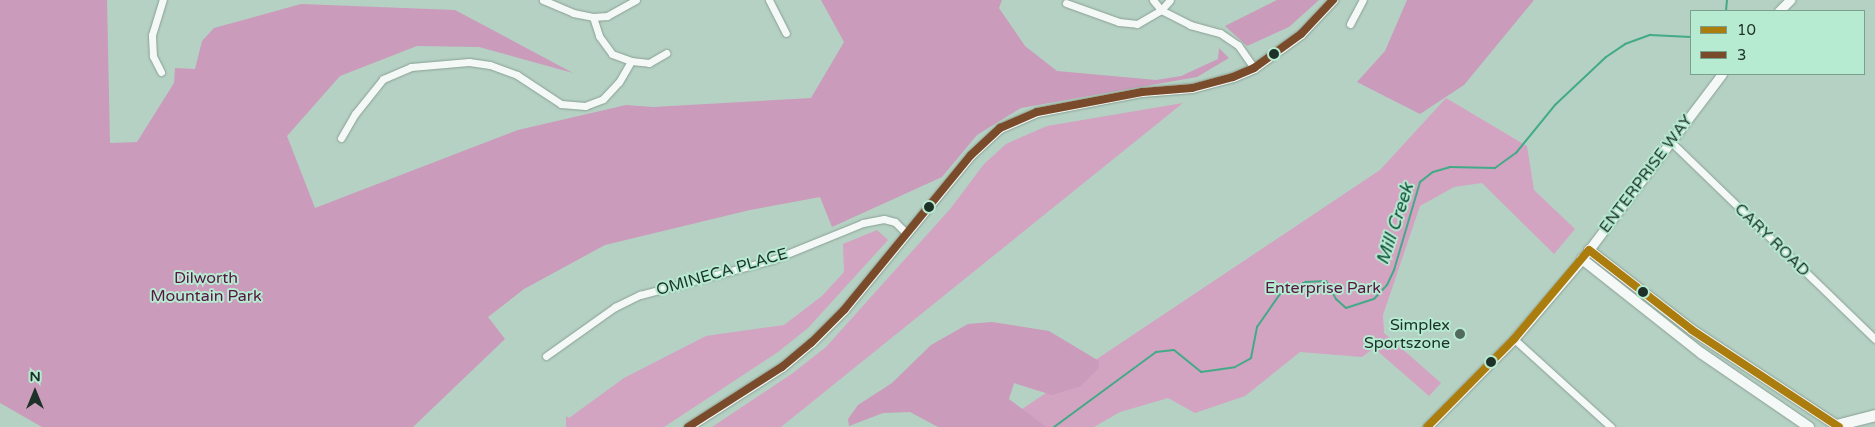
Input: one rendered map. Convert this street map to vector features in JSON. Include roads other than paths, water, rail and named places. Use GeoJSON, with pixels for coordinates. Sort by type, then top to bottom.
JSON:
{"type":"FeatureCollection","features":[{"type":"Feature","properties":{"kind":"highway"},"geometry":{"type":"LineString","coordinates":[[1837,426],[1875,415]]}},
{"type":"Feature","properties":{"kind":"main road"},"geometry":{"type":"LineString","coordinates":[[1589,250],[1692,330],[1837,426]]}},
{"type":"Feature","properties":{"kind":"main road"},"geometry":{"type":"LineString","coordinates":[[1582,259],[1701,353],[1809,427]]}},
{"type":"Feature","properties":{"kind":"street"},"geometry":{"type":"LineString","coordinates":[[161,72],[153,56],[152,35],[163,0]]}},
{"type":"Feature","properties":{"kind":"street"},"geometry":{"type":"LineString","coordinates":[[544,0],[573,13],[593,17],[607,16],[636,0]]}},
{"type":"Feature","properties":{"kind":"street"},"geometry":{"type":"LineString","coordinates":[[769,0],[786,33]]}},
{"type":"Feature","properties":{"kind":"street"},"geometry":{"type":"LineString","coordinates":[[1153,0],[1160,10],[1190,25],[1220,33],[1238,45],[1254,68]]}},
{"type":"Feature","properties":{"kind":"street"},"geometry":{"type":"LineString","coordinates":[[1066,3],[1119,22],[1136,24],[1160,10],[1170,0]]}},
{"type":"Feature","properties":{"kind":"street"},"geometry":{"type":"LineString","coordinates":[[688,427],[782,367],[811,343],[844,310],[971,154],[1000,128],[1037,112],[1142,92],[1192,88],[1233,77],[1254,68],[1301,34],[1333,0]]}},
{"type":"Feature","properties":{"kind":"street"},"geometry":{"type":"LineString","coordinates":[[1350,24],[1362,0]]}},
{"type":"Feature","properties":{"kind":"street"},"geometry":{"type":"LineString","coordinates":[[1780,10],[1790,0]]}},
{"type":"Feature","properties":{"kind":"street"},"geometry":{"type":"LineString","coordinates":[[593,17],[599,36],[612,54],[631,61],[649,63],[666,53]]}},
{"type":"Feature","properties":{"kind":"street"},"geometry":{"type":"LineString","coordinates":[[341,138],[383,79],[412,67],[469,62],[490,65],[517,75],[561,104],[585,106],[603,99],[618,82],[631,61]]}},
{"type":"Feature","properties":{"kind":"street","name":"ENTERPRISE WAY"},"geometry":{"type":"LineString","coordinates":[[1427,427],[1514,339],[1582,259],[1721,75]]}},
{"type":"Feature","properties":{"kind":"street","name":"CARY ROAD"},"geometry":{"type":"LineString","coordinates":[[1670,141],[1875,339]]}},
{"type":"Feature","properties":{"kind":"street","name":"OMINECA PLACE"},"geometry":{"type":"LineString","coordinates":[[546,356],[615,307],[640,295],[772,260],[863,223],[884,219],[895,222],[906,233]]}},
{"type":"Feature","properties":{"kind":"street"},"geometry":{"type":"LineString","coordinates":[[1514,339],[1612,427]]}},
{"type":"Feature","properties":{"kind":"waterway","name":"Mill Creek"},"geometry":{"type":"LineString","coordinates":[[1726,10],[1727,0]]}},
{"type":"Feature","properties":{"kind":"waterway","name":"Mill Creek"},"geometry":{"type":"LineString","coordinates":[[1054,427],[1156,352],[1174,350],[1201,372],[1235,367],[1251,358],[1257,327],[1280,294],[1306,282],[1326,281],[1336,299],[1346,308],[1374,299],[1387,285],[1394,270],[1420,182],[1433,172],[1450,167],[1495,168],[1516,153],[1555,105],[1606,57],[1625,44],[1650,35],[1690,37]]}},
{"type":"Feature","properties":{"kind":"place","name":"Simplex Sportszone"},"geometry":{"type":"Point","coordinates":[1460,334]}},
{"type":"Feature","properties":{"kind":"park label","name":"Dilworth Mountain Park"},"geometry":{"type":"Point","coordinates":[206,287]}},
{"type":"Feature","properties":{"kind":"park label","name":"Enterprise Park"},"geometry":{"type":"Point","coordinates":[1323,288]}}]}
